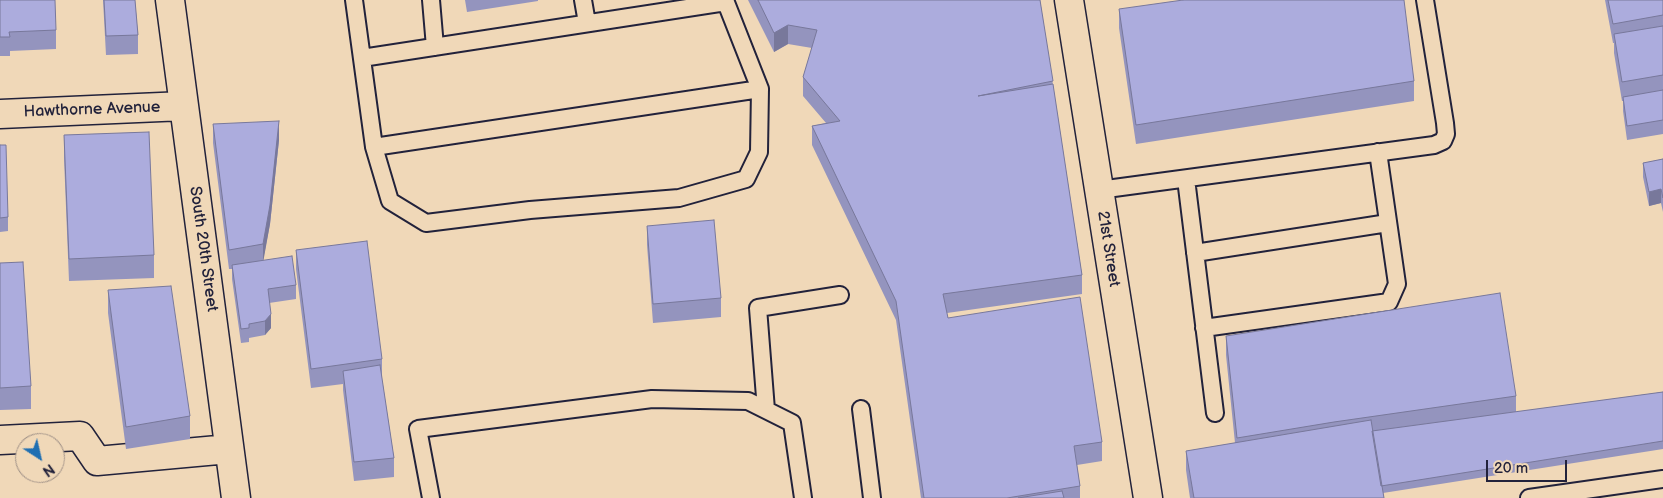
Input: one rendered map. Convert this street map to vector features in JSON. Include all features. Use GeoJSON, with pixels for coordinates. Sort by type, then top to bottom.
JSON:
{"type":"FeatureCollection","features":[{"type":"Feature","properties":{"kind":"street","name":"South 20th Street"},"geometry":{"type":"LineString","coordinates":[[170,0],[236,498]]}},
{"type":"Feature","properties":{"kind":"street","name":"21st Street"},"geometry":{"type":"LineString","coordinates":[[1069,0],[1148,498]]}},
{"type":"Feature","properties":{"kind":"street","name":"Hawthorne Avenue"},"geometry":{"type":"LineString","coordinates":[[0,114],[184,106]]}},
{"type":"Feature","properties":{"kind":"street"},"geometry":{"type":"LineString","coordinates":[[0,440],[80,436],[97,461],[229,449]]}},
{"type":"Feature","properties":{"kind":"lane"},"geometry":{"type":"LineString","coordinates":[[354,0],[374,147],[390,201],[426,223],[530,210],[678,198],[746,179],[759,152],[760,89],[725,1],[656,7],[586,24],[362,58]]}},
{"type":"Feature","properties":{"kind":"lane"},"geometry":{"type":"LineString","coordinates":[[431,0],[435,46]]}},
{"type":"Feature","properties":{"kind":"lane"},"geometry":{"type":"LineString","coordinates":[[583,0],[586,24]]}},
{"type":"Feature","properties":{"kind":"lane"},"geometry":{"type":"LineString","coordinates":[[1099,190],[1434,145],[1443,141],[1446,134],[1426,0]]}},
{"type":"Feature","properties":{"kind":"lane"},"geometry":{"type":"LineString","coordinates":[[374,147],[760,89]]}},
{"type":"Feature","properties":{"kind":"lane"},"geometry":{"type":"LineString","coordinates":[[1204,328],[1390,302],[1397,284],[1378,152]]}},
{"type":"Feature","properties":{"kind":"lane"},"geometry":{"type":"LineString","coordinates":[[1186,179],[1215,413]]}},
{"type":"Feature","properties":{"kind":"lane"},"geometry":{"type":"LineString","coordinates":[[1195,253],[1388,223]]}},
{"type":"Feature","properties":{"kind":"lane"},"geometry":{"type":"LineString","coordinates":[[766,410],[758,308],[840,295]]}},
{"type":"Feature","properties":{"kind":"lane"},"geometry":{"type":"LineString","coordinates":[[431,498],[418,429],[652,399],[748,400],[792,423],[803,498]]}},
{"type":"Feature","properties":{"kind":"lane"},"geometry":{"type":"LineString","coordinates":[[861,409],[872,498]]}},
{"type":"Feature","properties":{"kind":"lane"},"geometry":{"type":"LineString","coordinates":[[1529,498],[1663,479]]}},
{"type":"Feature","properties":{"kind":"building"},"geometry":{"type":"Polygon","coordinates":[[[0,0],[55,0],[56,30],[9,32],[10,37],[0,37],[0,0]]]}},
{"type":"Feature","properties":{"kind":"building"},"geometry":{"type":"Polygon","coordinates":[[[104,0],[135,0],[138,35],[106,36],[104,0]]]}},
{"type":"Feature","properties":{"kind":"building"},"geometry":{"type":"Polygon","coordinates":[[[758,0],[1040,0],[1053,81],[978,96],[1053,84],[1082,275],[943,294],[948,318],[1080,297],[1102,442],[1074,446],[1080,486],[1007,498],[924,498],[896,301],[812,126],[840,121],[803,77],[817,30],[788,25],[774,33],[758,0]]]}},
{"type":"Feature","properties":{"kind":"building"},"geometry":{"type":"Polygon","coordinates":[[[1183,0],[1404,0],[1414,81],[1136,125],[1119,9],[1183,0]]]}},
{"type":"Feature","properties":{"kind":"building"},"geometry":{"type":"Polygon","coordinates":[[[1608,0],[1663,0],[1663,15],[1613,24],[1608,0]]]}},
{"type":"Feature","properties":{"kind":"building"},"geometry":{"type":"Polygon","coordinates":[[[1663,26],[1663,75],[1622,82],[1614,34],[1663,26]]]}},
{"type":"Feature","properties":{"kind":"building"},"geometry":{"type":"Polygon","coordinates":[[[1663,90],[1663,120],[1627,126],[1623,97],[1663,90]]]}},
{"type":"Feature","properties":{"kind":"building"},"geometry":{"type":"Polygon","coordinates":[[[279,121],[270,205],[263,244],[229,250],[213,124],[279,121]]]}},
{"type":"Feature","properties":{"kind":"building"},"geometry":{"type":"Polygon","coordinates":[[[149,132],[154,255],[69,259],[64,135],[149,132]]]}},
{"type":"Feature","properties":{"kind":"building"},"geometry":{"type":"Polygon","coordinates":[[[0,145],[6,145],[8,217],[0,218],[0,145]]]}},
{"type":"Feature","properties":{"kind":"building"},"geometry":{"type":"Polygon","coordinates":[[[1663,159],[1663,198],[1661,189],[1649,192],[1643,163],[1663,159]]]}},
{"type":"Feature","properties":{"kind":"building"},"geometry":{"type":"Polygon","coordinates":[[[714,220],[721,298],[653,304],[647,226],[714,220]]]}},
{"type":"Feature","properties":{"kind":"building"},"geometry":{"type":"Polygon","coordinates":[[[367,241],[382,359],[311,369],[296,250],[367,241]]]}},
{"type":"Feature","properties":{"kind":"building"},"geometry":{"type":"Polygon","coordinates":[[[292,256],[296,285],[268,289],[271,314],[265,321],[249,324],[249,328],[241,329],[232,265],[292,256]]]}},
{"type":"Feature","properties":{"kind":"building"},"geometry":{"type":"Polygon","coordinates":[[[23,262],[31,386],[0,388],[0,263],[23,262]]]}},
{"type":"Feature","properties":{"kind":"building"},"geometry":{"type":"Polygon","coordinates":[[[171,286],[190,416],[126,427],[108,290],[171,286]]]}},
{"type":"Feature","properties":{"kind":"building"},"geometry":{"type":"Polygon","coordinates":[[[1500,293],[1516,396],[1237,438],[1226,336],[1500,293]]]}},
{"type":"Feature","properties":{"kind":"building"},"geometry":{"type":"Polygon","coordinates":[[[380,365],[394,458],[354,462],[343,371],[380,365]]]}},
{"type":"Feature","properties":{"kind":"building"},"geometry":{"type":"Polygon","coordinates":[[[1663,392],[1663,441],[1381,486],[1372,431],[1663,392]]]}},
{"type":"Feature","properties":{"kind":"building"},"geometry":{"type":"Polygon","coordinates":[[[1371,420],[1384,498],[1194,498],[1186,451],[1371,420]]]}},
{"type":"Feature","properties":{"kind":"building"},"geometry":{"type":"Polygon","coordinates":[[[1062,491],[1064,498],[1018,498],[1062,491]]]}}]}
